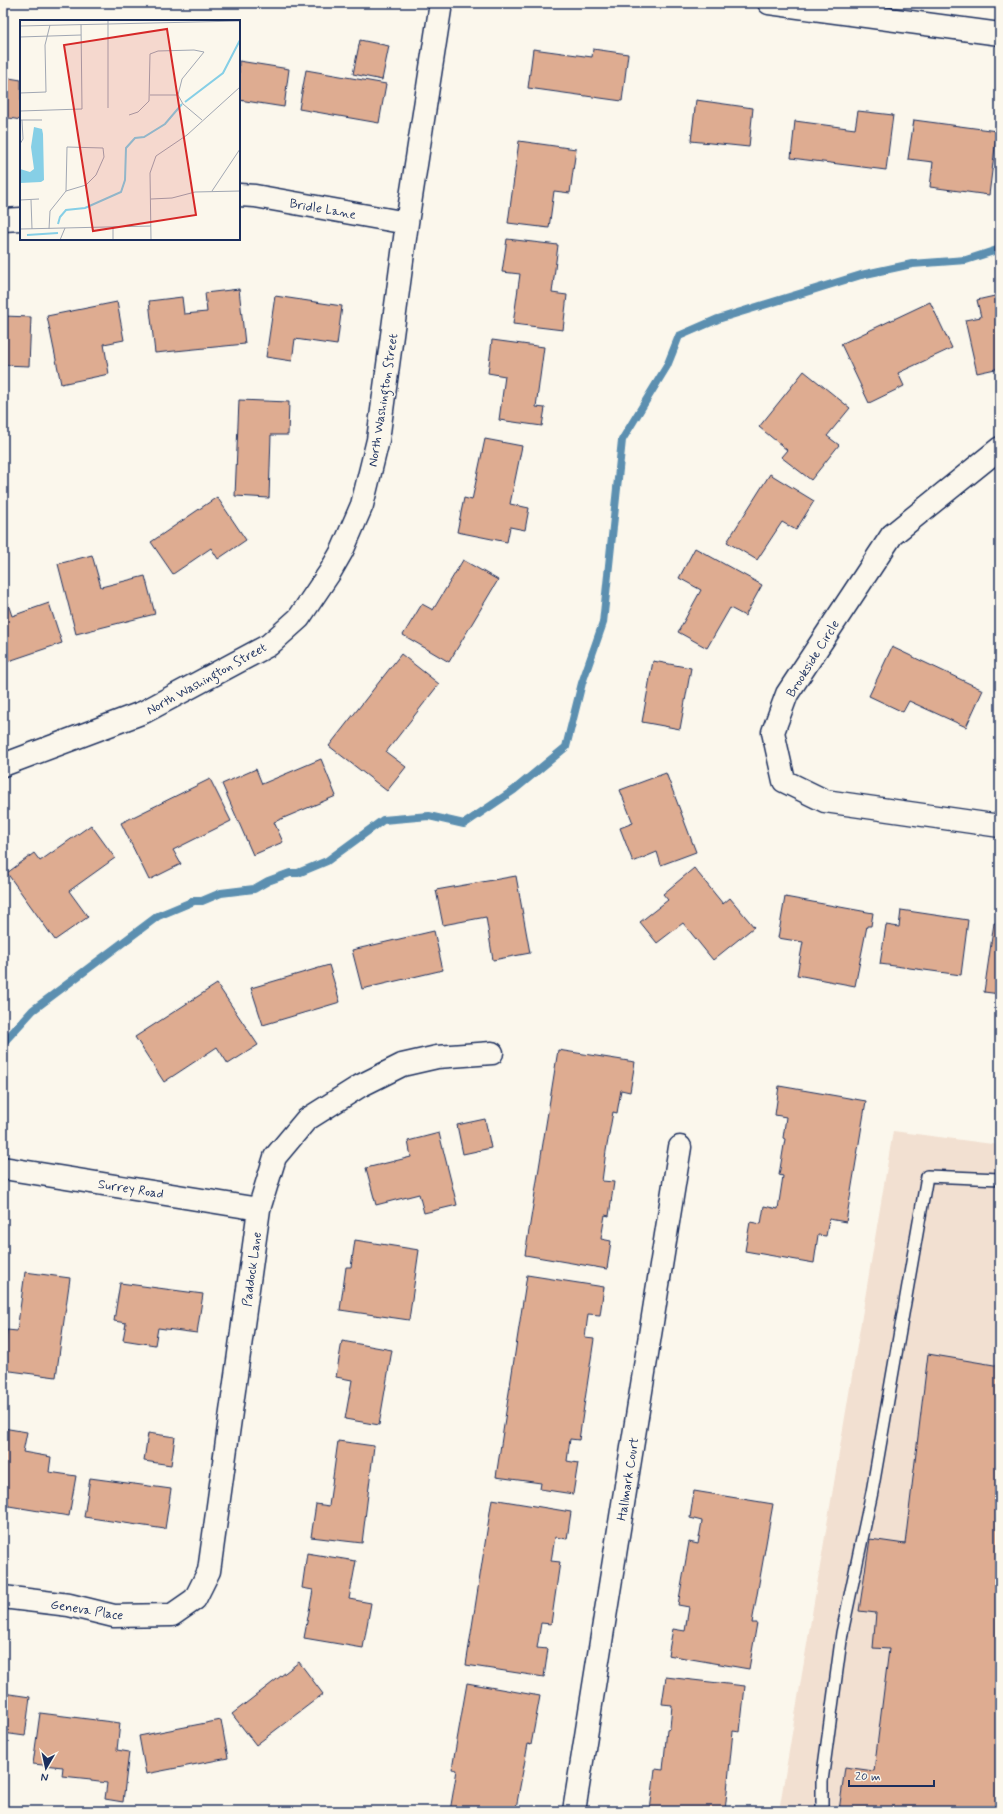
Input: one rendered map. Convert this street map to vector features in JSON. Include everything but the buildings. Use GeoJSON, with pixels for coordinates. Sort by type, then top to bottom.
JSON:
{"type":"FeatureCollection","features":[{"type":"Feature","properties":{"kind":"street","name":"North Washington Street"},"geometry":{"type":"LineString","coordinates":[[3,765],[144,712],[269,645],[299,618],[330,572],[342,550],[362,505],[374,459],[382,415],[407,223],[441,3]]}},
{"type":"Feature","properties":{"kind":"street"},"geometry":{"type":"LineString","coordinates":[[769,3],[806,5],[1000,34]]}},
{"type":"Feature","properties":{"kind":"street","name":"Bridle Lane"},"geometry":{"type":"LineString","coordinates":[[240,195],[255,196],[407,223]]}},
{"type":"Feature","properties":{"kind":"street"},"geometry":{"type":"LineString","coordinates":[[3,220],[20,219]]}},
{"type":"Feature","properties":{"kind":"street","name":"Brookside Circle"},"geometry":{"type":"LineString","coordinates":[[1000,448],[892,535],[788,694],[773,732],[784,781],[825,801],[1000,826]]}},
{"type":"Feature","properties":{"kind":"street","name":"Paddock Lane"},"geometry":{"type":"LineString","coordinates":[[172,1615],[195,1600],[209,1571],[260,1209],[275,1157],[306,1120],[360,1086],[402,1065],[437,1057],[492,1053]]}},
{"type":"Feature","properties":{"kind":"street","name":"Hallmark Court"},"geometry":{"type":"LineString","coordinates":[[574,1811],[680,1147]]}},
{"type":"Feature","properties":{"kind":"street","name":"Surrey Road"},"geometry":{"type":"LineString","coordinates":[[3,1168],[260,1209]]}},
{"type":"Feature","properties":{"kind":"street","name":"Geneva Place"},"geometry":{"type":"LineString","coordinates":[[3,1597],[69,1605],[114,1616],[172,1615]]}},
{"type":"Feature","properties":{"kind":"lane"},"geometry":{"type":"LineString","coordinates":[[822,1811],[822,1781],[842,1633],[872,1492],[927,1176],[1000,1179]]}},
{"type":"Feature","properties":{"kind":"shaded area"},"geometry":{"type":"Polygon","coordinates":[[[893,1131],[1000,1145],[1000,1811],[779,1811],[893,1131]]]}},
{"type":"Feature","properties":{"kind":"waterway"},"geometry":{"type":"LineString","coordinates":[[3,1043],[33,1010],[158,916],[194,901],[202,901],[221,893],[254,889],[268,881],[290,873],[298,873],[327,861],[383,820],[429,816],[464,824],[514,790],[566,747],[582,683],[603,623],[622,440],[667,366],[679,336],[718,319],[861,275],[912,264],[966,260],[1000,249]]}}]}
